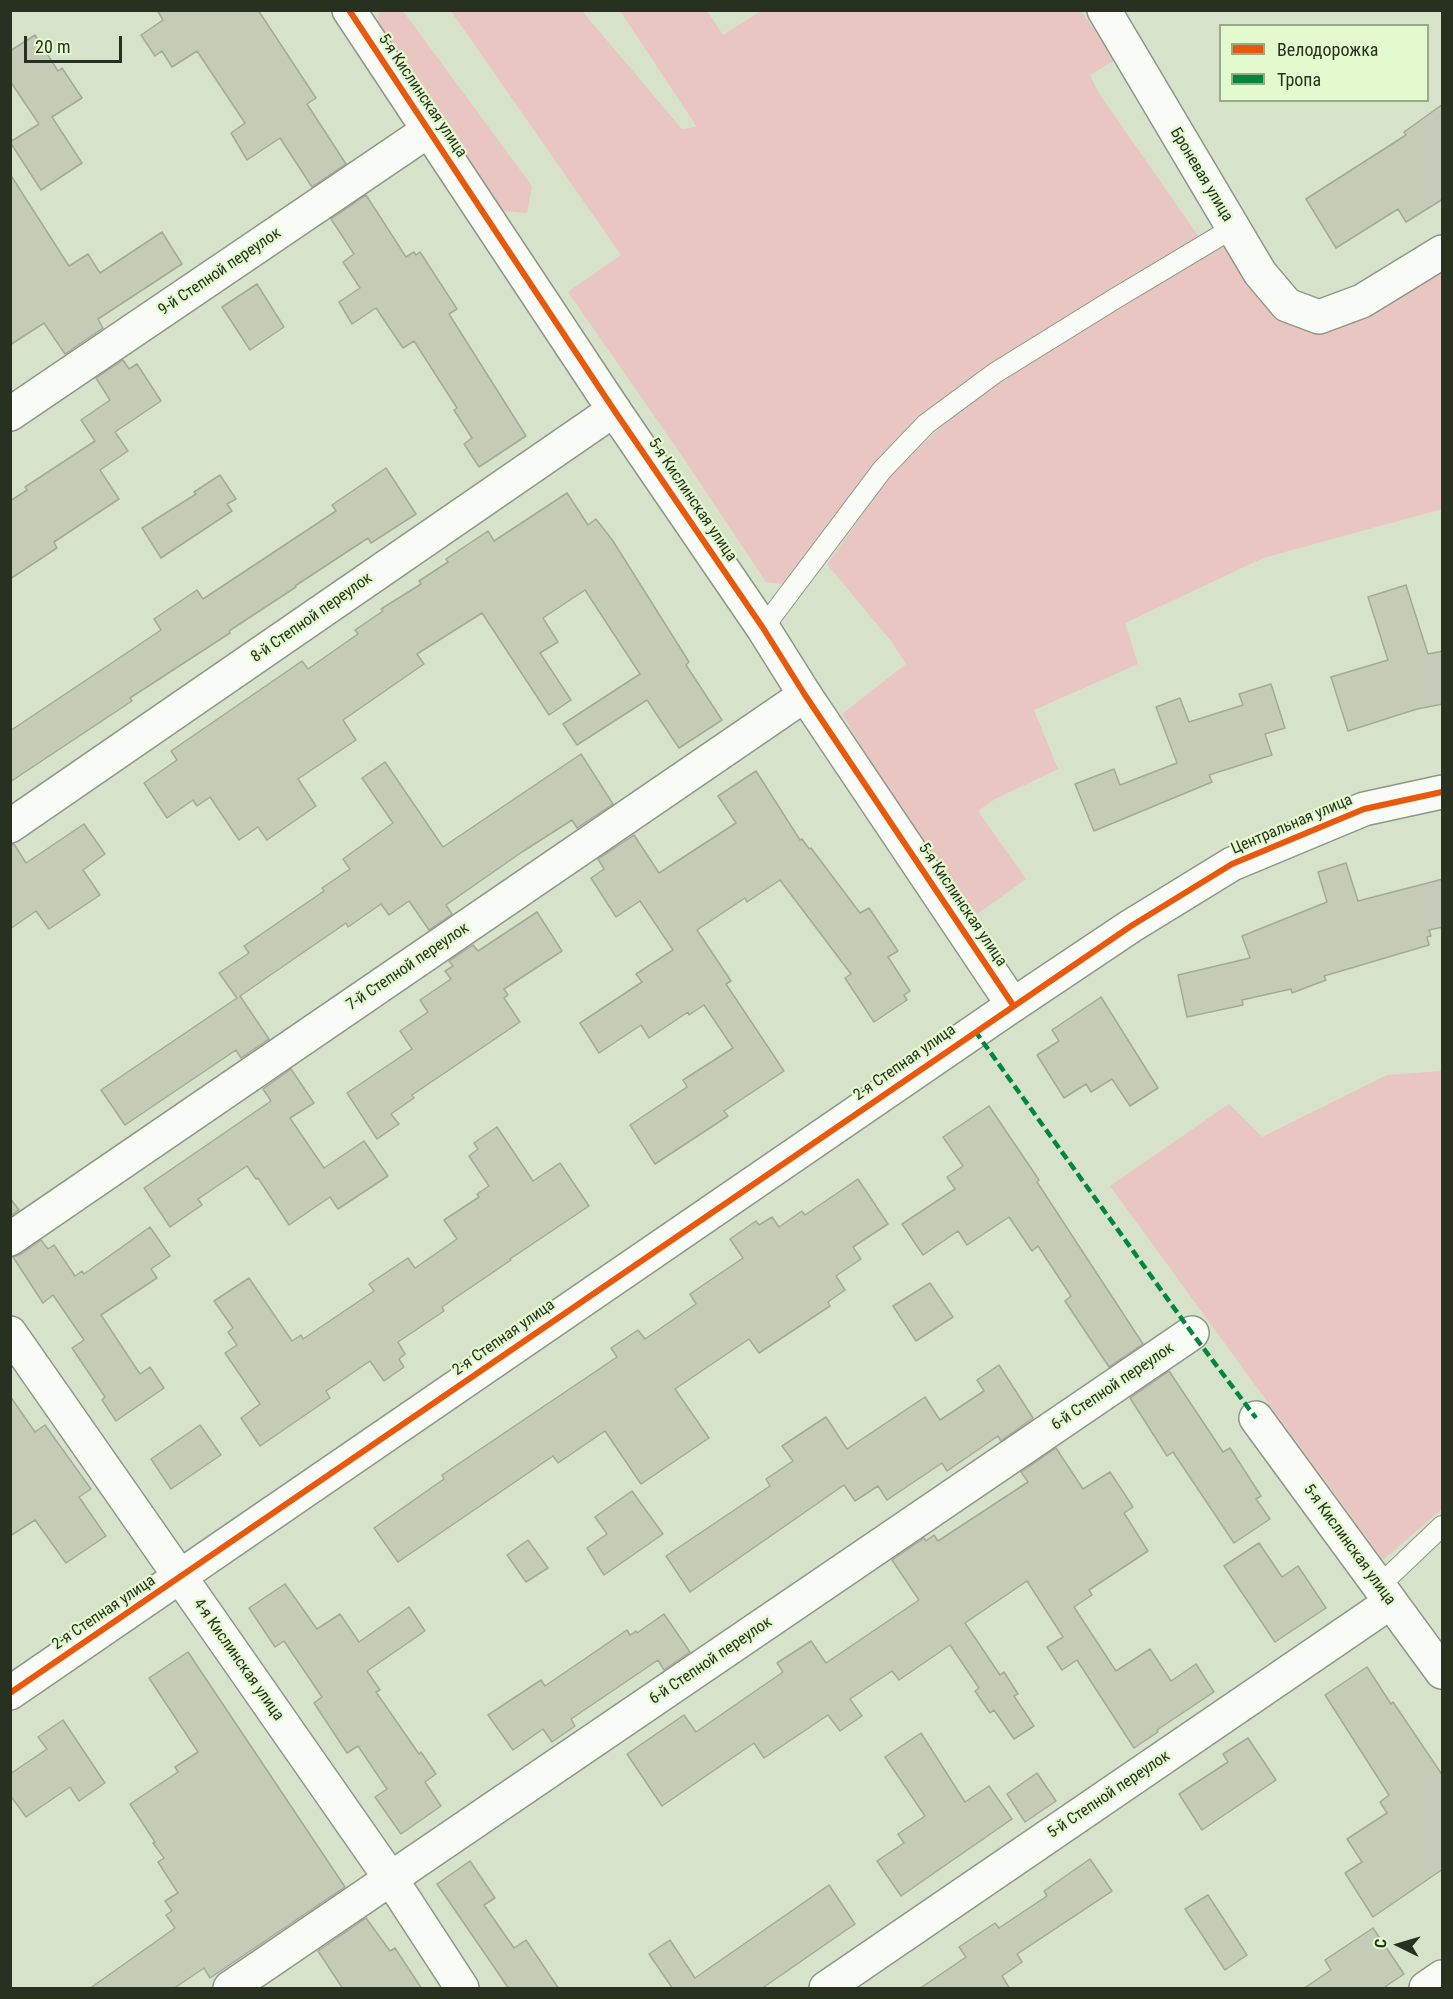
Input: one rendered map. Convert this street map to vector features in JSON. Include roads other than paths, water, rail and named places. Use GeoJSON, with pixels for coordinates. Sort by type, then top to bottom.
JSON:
{"type":"FeatureCollection","features":[{"type":"Feature","properties":{"kind":"street","name":"5-я Кислинская улица"},"geometry":{"type":"LineString","coordinates":[[349,10],[1013,1005]]}},
{"type":"Feature","properties":{"kind":"street","name":"Броневая улица"},"geometry":{"type":"LineString","coordinates":[[1104,10],[1260,273],[1287,305],[1319,317],[1362,301],[1443,252]]}},
{"type":"Feature","properties":{"kind":"street","name":"9-й Степной переулок"},"geometry":{"type":"LineString","coordinates":[[10,414],[429,130]]}},
{"type":"Feature","properties":{"kind":"street","name":"8-й Степной переулок"},"geometry":{"type":"LineString","coordinates":[[10,826],[614,410]]}},
{"type":"Feature","properties":{"kind":"street","name":"7-й Степной переулок"},"geometry":{"type":"LineString","coordinates":[[10,1239],[805,695]]}},
{"type":"Feature","properties":{"kind":"street","name":"Центральная улица"},"geometry":{"type":"LineString","coordinates":[[1013,1005],[1131,926],[1232,864],[1364,809],[1443,792]]}},
{"type":"Feature","properties":{"kind":"street","name":"2-я Степная улица"},"geometry":{"type":"LineString","coordinates":[[10,1693],[181,1578],[1013,1005]]}},
{"type":"Feature","properties":{"kind":"street","name":"6-й Степной переулок"},"geometry":{"type":"LineString","coordinates":[[231,1989],[1192,1332]]}},
{"type":"Feature","properties":{"kind":"street","name":"4-я Кислинская улица"},"geometry":{"type":"LineString","coordinates":[[10,1333],[391,1879],[462,1989]]}},
{"type":"Feature","properties":{"kind":"street","name":"5-я Кислинская улица"},"geometry":{"type":"LineString","coordinates":[[1256,1418],[1443,1672]]}},
{"type":"Feature","properties":{"kind":"street","name":"5-й Степной переулок"},"geometry":{"type":"LineString","coordinates":[[826,1989],[1385,1594]]}},
{"type":"Feature","properties":{"kind":"street"},"geometry":{"type":"LineString","coordinates":[[1426,1989],[1443,1977]]}},
{"type":"Feature","properties":{"kind":"lane"},"geometry":{"type":"LineString","coordinates":[[763,628],[882,470],[926,424],[995,373],[1233,228]]}},
{"type":"Feature","properties":{"kind":"lane"},"geometry":{"type":"LineString","coordinates":[[1385,1594],[1443,1526]]}}]}
